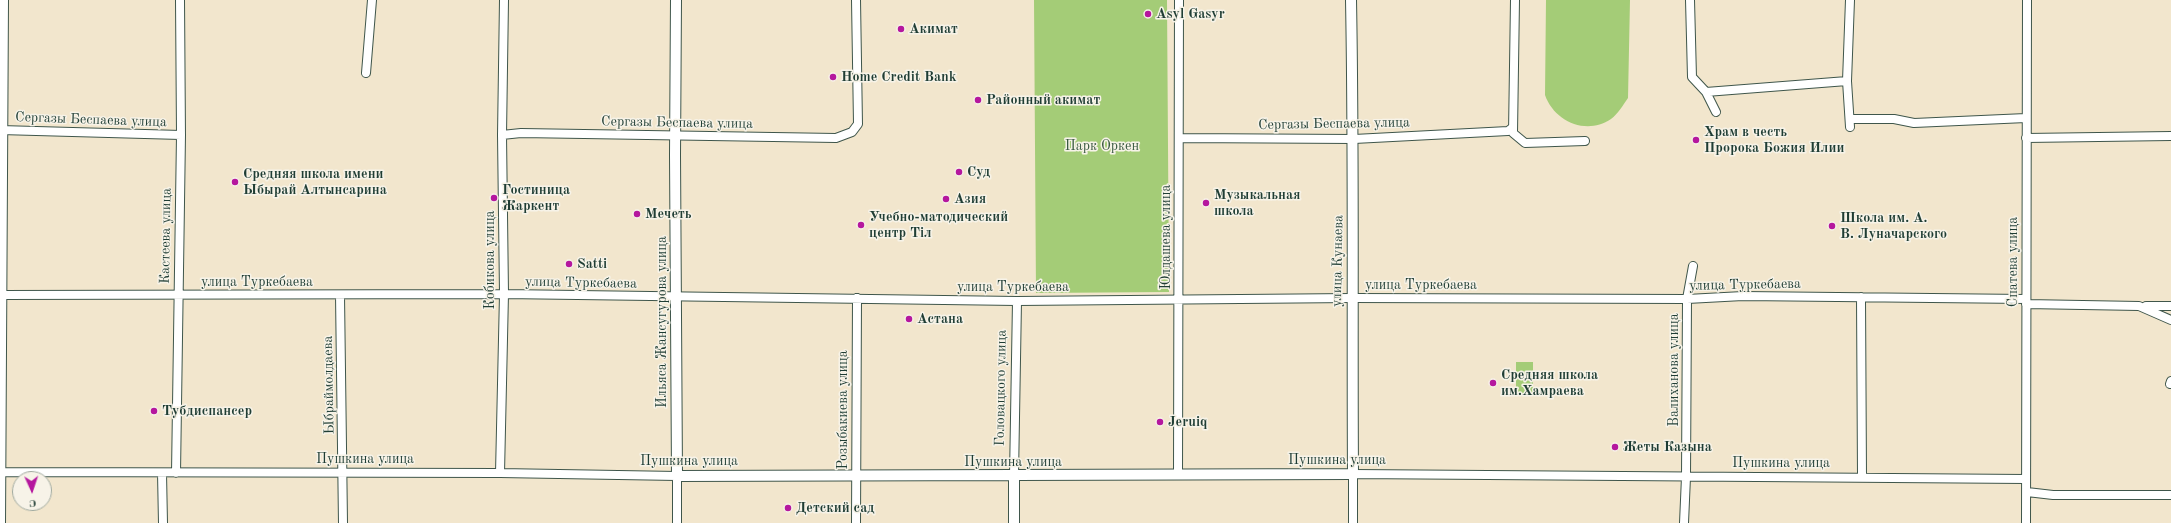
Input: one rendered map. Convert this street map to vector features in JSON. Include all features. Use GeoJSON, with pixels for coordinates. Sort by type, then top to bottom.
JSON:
{"type":"FeatureCollection","features":[{"type":"Feature","properties":{"kind":"main road","name":"Ильяса Жансугурова улица"},"geometry":{"type":"LineString","coordinates":[[676,0],[675,136],[677,476]]}},
{"type":"Feature","properties":{"kind":"main road","name":"улица Кунаева"},"geometry":{"type":"LineString","coordinates":[[1351,0],[1354,139],[1352,298],[1353,474]]}},
{"type":"Feature","properties":{"kind":"main road","name":"Пушкина улица"},"geometry":{"type":"LineString","coordinates":[[677,476],[1353,474]]}},
{"type":"Feature","properties":{"kind":"main road","name":"Головацкого улица"},"geometry":{"type":"LineString","coordinates":[[1014,476],[1014,523]]}},
{"type":"Feature","properties":{"kind":"street"},"geometry":{"type":"LineString","coordinates":[[1,523],[1,130],[4,0]]}},
{"type":"Feature","properties":{"kind":"street","name":"Кастеева улица"},"geometry":{"type":"LineString","coordinates":[[176,473],[181,135],[180,0]]}},
{"type":"Feature","properties":{"kind":"street"},"geometry":{"type":"LineString","coordinates":[[366,73],[372,0]]}},
{"type":"Feature","properties":{"kind":"street","name":"Кобикова улица"},"geometry":{"type":"LineString","coordinates":[[500,473],[504,294],[502,135],[504,0]]}},
{"type":"Feature","properties":{"kind":"street","name":"Сергазы Беспаева улица"},"geometry":{"type":"LineString","coordinates":[[502,135],[521,133],[836,138],[852,132],[858,124],[856,0]]}},
{"type":"Feature","properties":{"kind":"street","name":"Юлдашева улица"},"geometry":{"type":"LineString","coordinates":[[1178,474],[1179,0]]}},
{"type":"Feature","properties":{"kind":"street"},"geometry":{"type":"LineString","coordinates":[[1515,0],[1511,130],[1525,143],[1585,141]]}},
{"type":"Feature","properties":{"kind":"street"},"geometry":{"type":"LineString","coordinates":[[1690,0],[1692,77],[1706,92],[1716,112]]}},
{"type":"Feature","properties":{"kind":"street"},"geometry":{"type":"LineString","coordinates":[[1850,0],[1847,81],[1850,123],[1894,119],[1914,123],[2026,118]]}},
{"type":"Feature","properties":{"kind":"street","name":"Спатева улица"},"geometry":{"type":"LineString","coordinates":[[2026,523],[2027,0]]}},
{"type":"Feature","properties":{"kind":"street"},"geometry":{"type":"LineString","coordinates":[[1706,92],[1847,81]]}},
{"type":"Feature","properties":{"kind":"street","name":"Сергазы Беспаева улица"},"geometry":{"type":"LineString","coordinates":[[1,130],[181,135]]}},
{"type":"Feature","properties":{"kind":"street","name":"Сергазы Беспаева улица"},"geometry":{"type":"LineString","coordinates":[[1179,138],[1354,139],[1511,130]]}},
{"type":"Feature","properties":{"kind":"street"},"geometry":{"type":"LineString","coordinates":[[2026,138],[2171,136]]}},
{"type":"Feature","properties":{"kind":"street","name":"Валиханова улица"},"geometry":{"type":"LineString","coordinates":[[1684,523],[1686,477],[1687,299],[1693,266]]}},
{"type":"Feature","properties":{"kind":"street","name":"улица Туркебаева"},"geometry":{"type":"LineString","coordinates":[[1,295],[504,294],[1017,301],[1352,298],[1687,299],[1743,296],[1861,297],[2171,306]]}},
{"type":"Feature","properties":{"kind":"street","name":"Ыбраймолдаева"},"geometry":{"type":"LineString","coordinates":[[340,295],[344,473],[343,523]]}},
{"type":"Feature","properties":{"kind":"street"},"geometry":{"type":"LineString","coordinates":[[1861,297],[1862,477]]}},
{"type":"Feature","properties":{"kind":"street","name":"Розыбакиева улица"},"geometry":{"type":"LineString","coordinates":[[856,523],[855,476],[857,298]]}},
{"type":"Feature","properties":{"kind":"street","name":"Головацкого улица"},"geometry":{"type":"LineString","coordinates":[[1014,476],[1017,301]]}},
{"type":"Feature","properties":{"kind":"street"},"geometry":{"type":"LineString","coordinates":[[2139,306],[2171,320]]}},
{"type":"Feature","properties":{"kind":"street","name":"Пушкина улица"},"geometry":{"type":"LineString","coordinates":[[1,472],[500,473],[677,476]]}},
{"type":"Feature","properties":{"kind":"street"},"geometry":{"type":"LineString","coordinates":[[162,473],[163,523]]}},
{"type":"Feature","properties":{"kind":"street","name":"Пушкина улица"},"geometry":{"type":"LineString","coordinates":[[1353,474],[2026,479]]}},
{"type":"Feature","properties":{"kind":"street","name":"улица Кунаева"},"geometry":{"type":"LineString","coordinates":[[1353,474],[1353,523]]}},
{"type":"Feature","properties":{"kind":"street","name":"Ильяса Жансугурова улица"},"geometry":{"type":"LineString","coordinates":[[677,476],[677,523]]}},
{"type":"Feature","properties":{"kind":"street"},"geometry":{"type":"LineString","coordinates":[[2027,492],[2053,495],[2171,495]]}},
{"type":"Feature","properties":{"kind":"green space","name":"Парк Оркен"},"geometry":{"type":"Polygon","coordinates":[[[1034,0],[1167,0],[1169,292],[1036,293],[1034,0]]]}},
{"type":"Feature","properties":{"kind":"green space"},"geometry":{"type":"Polygon","coordinates":[[[1546,0],[1630,0],[1628,98],[1614,117],[1601,124],[1582,126],[1563,119],[1549,104],[1545,95],[1546,0]]]}},
{"type":"Feature","properties":{"kind":"green space"},"geometry":{"type":"Polygon","coordinates":[[[1516,362],[1533,362],[1533,396],[1516,396],[1516,362]]]}},
{"type":"Feature","properties":{"kind":"place","name":"Asyl Gasyr"},"geometry":{"type":"Point","coordinates":[1148,14]}},
{"type":"Feature","properties":{"kind":"place","name":"Акимат"},"geometry":{"type":"Point","coordinates":[901,29]}},
{"type":"Feature","properties":{"kind":"place","name":"Home Credit Bank"},"geometry":{"type":"Point","coordinates":[833,77]}},
{"type":"Feature","properties":{"kind":"place","name":"Районный акимат"},"geometry":{"type":"Point","coordinates":[978,100]}},
{"type":"Feature","properties":{"kind":"place","name":"Храм в честь Пророка Божия Илии"},"geometry":{"type":"Point","coordinates":[1696,140]}},
{"type":"Feature","properties":{"kind":"place","name":"Суд"},"geometry":{"type":"Point","coordinates":[959,172]}},
{"type":"Feature","properties":{"kind":"place","name":"Средняя школа имени Ыбырай Алтынсарина"},"geometry":{"type":"Point","coordinates":[235,182]}},
{"type":"Feature","properties":{"kind":"place","name":"Гостиница Жаркент"},"geometry":{"type":"Point","coordinates":[494,198]}},
{"type":"Feature","properties":{"kind":"place","name":"Азия"},"geometry":{"type":"Point","coordinates":[946,199]}},
{"type":"Feature","properties":{"kind":"place","name":"Музыкальная школа"},"geometry":{"type":"Point","coordinates":[1206,203]}},
{"type":"Feature","properties":{"kind":"place","name":"Мечеть"},"geometry":{"type":"Point","coordinates":[637,214]}},
{"type":"Feature","properties":{"kind":"place","name":"Учебно-матодический центр Тіл"},"geometry":{"type":"Point","coordinates":[861,225]}},
{"type":"Feature","properties":{"kind":"place","name":"Школа им. А. В. Луначарского"},"geometry":{"type":"Point","coordinates":[1832,226]}},
{"type":"Feature","properties":{"kind":"place","name":"Satti"},"geometry":{"type":"Point","coordinates":[569,264]}},
{"type":"Feature","properties":{"kind":"place","name":"Астана"},"geometry":{"type":"Point","coordinates":[909,319]}},
{"type":"Feature","properties":{"kind":"place","name":"Средняя школа им.Хамраева"},"geometry":{"type":"Point","coordinates":[1493,383]}},
{"type":"Feature","properties":{"kind":"place","name":"Тубдиспансер"},"geometry":{"type":"Point","coordinates":[154,411]}},
{"type":"Feature","properties":{"kind":"place","name":"Jeruiq"},"geometry":{"type":"Point","coordinates":[1160,422]}},
{"type":"Feature","properties":{"kind":"place","name":"Жеты Казына"},"geometry":{"type":"Point","coordinates":[1615,447]}},
{"type":"Feature","properties":{"kind":"place","name":"Детский сад"},"geometry":{"type":"Point","coordinates":[788,508]}}]}
